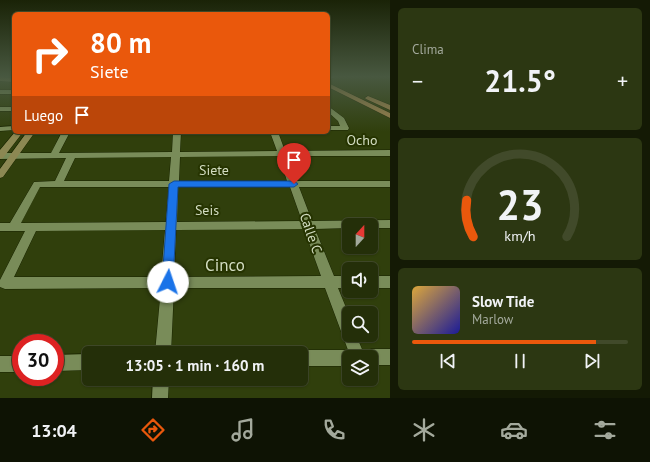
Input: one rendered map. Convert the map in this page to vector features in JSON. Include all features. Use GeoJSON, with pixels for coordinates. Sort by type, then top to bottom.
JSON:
{"type":"FeatureCollection","features":[{"type":"Feature","properties":{"kind":"main road"},"geometry":{"type":"LineString","coordinates":[[346,95],[390,116]]}},
{"type":"Feature","properties":{"kind":"main road"},"geometry":{"type":"LineString","coordinates":[[362,95],[390,108]]}},
{"type":"Feature","properties":{"kind":"street"},"geometry":{"type":"LineString","coordinates":[[0,109],[12,109]]}},
{"type":"Feature","properties":{"kind":"street"},"geometry":{"type":"LineString","coordinates":[[330,110],[342,120],[345,128],[330,128]]}},
{"type":"Feature","properties":{"kind":"street"},"geometry":{"type":"LineString","coordinates":[[0,129],[12,128]]}},
{"type":"Feature","properties":{"kind":"street"},"geometry":{"type":"LineString","coordinates":[[0,156],[17,134]]}},
{"type":"Feature","properties":{"kind":"street"},"geometry":{"type":"LineString","coordinates":[[0,175],[30,134]]}},
{"type":"Feature","properties":{"kind":"street"},"geometry":{"type":"LineString","coordinates":[[54,155],[65,134]]}},
{"type":"Feature","properties":{"kind":"street"},"geometry":{"type":"LineString","coordinates":[[163,346],[177,134]]}},
{"type":"Feature","properties":{"kind":"street","name":"Calle C"},"geometry":{"type":"LineString","coordinates":[[275,134],[342,317]]}},
{"type":"Feature","properties":{"kind":"street","name":"Ocho"},"geometry":{"type":"LineString","coordinates":[[0,156],[390,153]]}},
{"type":"Feature","properties":{"kind":"street"},"geometry":{"type":"LineString","coordinates":[[58,184],[72,155]]}},
{"type":"Feature","properties":{"kind":"street","name":"Siete"},"geometry":{"type":"LineString","coordinates":[[13,227],[37,184],[390,184]]}},
{"type":"Feature","properties":{"kind":"street","name":"Seis"},"geometry":{"type":"LineString","coordinates":[[0,227],[390,224]]}},
{"type":"Feature","properties":{"kind":"street","name":"Cinco"},"geometry":{"type":"LineString","coordinates":[[32,226],[5,283],[342,282]]}},
{"type":"Feature","properties":{"kind":"street"},"geometry":{"type":"LineString","coordinates":[[378,282],[390,282]]}},
{"type":"Feature","properties":{"kind":"street"},"geometry":{"type":"LineString","coordinates":[[378,357],[390,357]]}},
{"type":"Feature","properties":{"kind":"street"},"geometry":{"type":"LineString","coordinates":[[308,358],[342,358]]}},
{"type":"Feature","properties":{"kind":"street"},"geometry":{"type":"LineString","coordinates":[[64,363],[82,362]]}},
{"type":"Feature","properties":{"kind":"street"},"geometry":{"type":"LineString","coordinates":[[0,364],[12,364]]}},
{"type":"Feature","properties":{"kind":"street"},"geometry":{"type":"LineString","coordinates":[[160,398],[161,386]]}},
{"type":"Feature","properties":{"kind":"route"},"geometry":{"type":"LineString","coordinates":[[168,282],[174,184],[294,184]]}}]}
